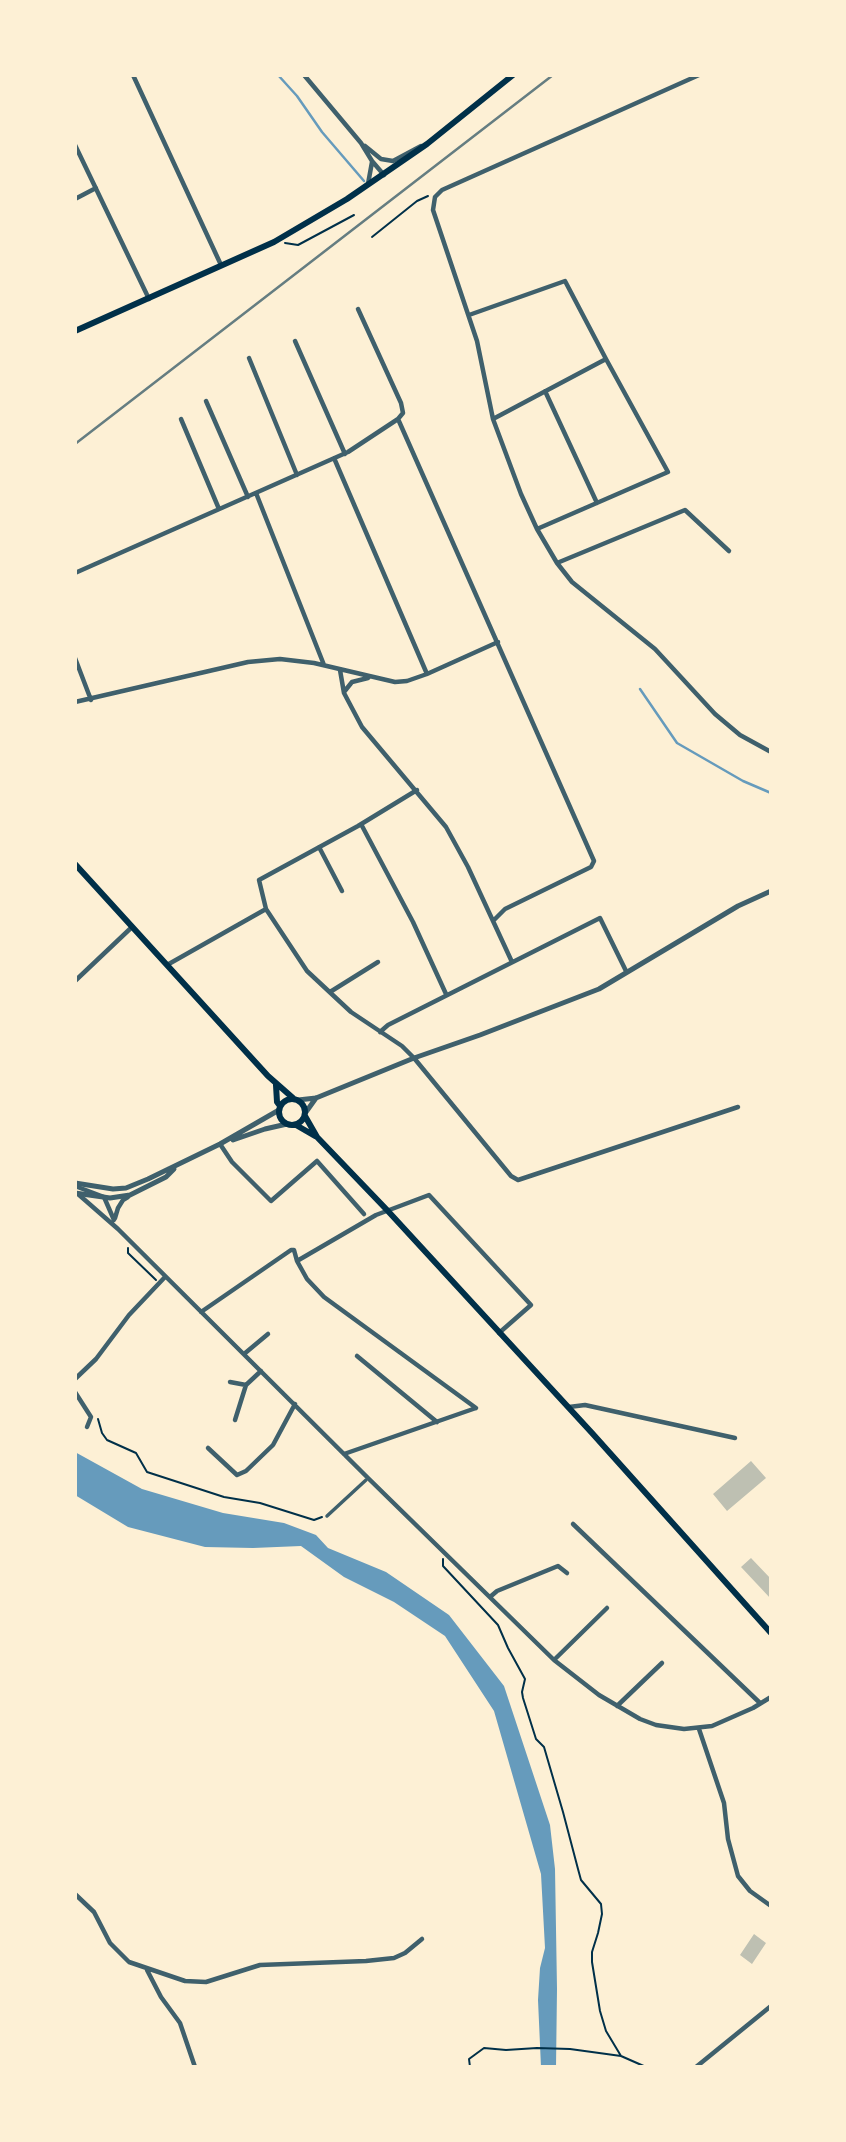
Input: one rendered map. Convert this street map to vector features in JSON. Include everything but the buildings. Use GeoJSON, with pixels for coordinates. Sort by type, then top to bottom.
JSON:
{"type":"FeatureCollection","features":[{"type":"Feature","properties":{"kind":"main road"},"geometry":{"type":"LineString","coordinates":[[75,331],[274,242],[384,175],[513,75]]}},
{"type":"Feature","properties":{"kind":"main road"},"geometry":{"type":"LineString","coordinates":[[75,864],[276,1084],[303,1104],[305,1114],[317,1136],[568,1407],[771,1633]]}},
{"type":"Feature","properties":{"kind":"main road"},"geometry":{"type":"LineString","coordinates":[[276,1084],[280,1118],[287,1124],[296,1125],[317,1136]]}},
{"type":"Feature","properties":{"kind":"main road"},"geometry":{"type":"LineString","coordinates":[[279,1108],[285,1100],[295,1099]]}},
{"type":"Feature","properties":{"kind":"main road"},"geometry":{"type":"LineString","coordinates":[[296,1125],[305,1114]]}},
{"type":"Feature","properties":{"kind":"street"},"geometry":{"type":"LineString","coordinates":[[133,75],[221,265]]}},
{"type":"Feature","properties":{"kind":"street"},"geometry":{"type":"LineString","coordinates":[[304,75],[384,175]]}},
{"type":"Feature","properties":{"kind":"street"},"geometry":{"type":"LineString","coordinates":[[699,75],[442,190],[435,197],[433,210],[477,341],[493,419],[521,494],[557,563],[572,582],[655,649],[715,714],[740,735],[771,752]]}},
{"type":"Feature","properties":{"kind":"street"},"geometry":{"type":"LineString","coordinates":[[361,143],[381,159],[393,161],[427,144]]}},
{"type":"Feature","properties":{"kind":"street"},"geometry":{"type":"LineString","coordinates":[[75,145],[149,299]]}},
{"type":"Feature","properties":{"kind":"street"},"geometry":{"type":"LineString","coordinates":[[381,159],[384,175]]}},
{"type":"Feature","properties":{"kind":"street"},"geometry":{"type":"LineString","coordinates":[[366,187],[372,161]]}},
{"type":"Feature","properties":{"kind":"street"},"geometry":{"type":"LineString","coordinates":[[75,199],[96,188]]}},
{"type":"Feature","properties":{"kind":"street"},"geometry":{"type":"LineString","coordinates":[[469,314],[565,281],[668,472],[537,529]]}},
{"type":"Feature","properties":{"kind":"street"},"geometry":{"type":"LineString","coordinates":[[75,573],[345,454],[398,419],[403,413],[401,403],[358,309]]}},
{"type":"Feature","properties":{"kind":"street"},"geometry":{"type":"LineString","coordinates":[[295,341],[345,454]]}},
{"type":"Feature","properties":{"kind":"street"},"geometry":{"type":"LineString","coordinates":[[249,358],[297,475]]}},
{"type":"Feature","properties":{"kind":"street"},"geometry":{"type":"LineString","coordinates":[[493,419],[606,359]]}},
{"type":"Feature","properties":{"kind":"street"},"geometry":{"type":"LineString","coordinates":[[545,391],[597,503]]}},
{"type":"Feature","properties":{"kind":"street"},"geometry":{"type":"LineString","coordinates":[[206,401],[248,497]]}},
{"type":"Feature","properties":{"kind":"street"},"geometry":{"type":"LineString","coordinates":[[181,419],[219,509]]}},
{"type":"Feature","properties":{"kind":"street"},"geometry":{"type":"LineString","coordinates":[[398,419],[594,861],[591,867],[505,909],[494,919]]}},
{"type":"Feature","properties":{"kind":"street"},"geometry":{"type":"LineString","coordinates":[[334,458],[427,674]]}},
{"type":"Feature","properties":{"kind":"street"},"geometry":{"type":"LineString","coordinates":[[256,493],[325,666]]}},
{"type":"Feature","properties":{"kind":"street"},"geometry":{"type":"LineString","coordinates":[[557,563],[685,510],[729,551]]}},
{"type":"Feature","properties":{"kind":"street"},"geometry":{"type":"LineString","coordinates":[[75,702],[248,662],[281,659],[395,682],[407,681],[498,642]]}},
{"type":"Feature","properties":{"kind":"street"},"geometry":{"type":"LineString","coordinates":[[75,658],[90,699]]}},
{"type":"Feature","properties":{"kind":"street"},"geometry":{"type":"LineString","coordinates":[[340,670],[344,693],[362,727],[446,827],[494,919],[512,962]]}},
{"type":"Feature","properties":{"kind":"street"},"geometry":{"type":"LineString","coordinates":[[344,693],[352,682],[372,677]]}},
{"type":"Feature","properties":{"kind":"street"},"geometry":{"type":"LineString","coordinates":[[417,790],[259,880],[265,909],[307,971],[351,1012],[402,1046],[414,1058],[511,1176],[518,1180],[738,1107]]}},
{"type":"Feature","properties":{"kind":"street"},"geometry":{"type":"LineString","coordinates":[[361,824],[413,922],[446,995]]}},
{"type":"Feature","properties":{"kind":"street"},"geometry":{"type":"LineString","coordinates":[[319,846],[342,891]]}},
{"type":"Feature","properties":{"kind":"street"},"geometry":{"type":"LineString","coordinates":[[295,1099],[316,1098],[414,1058],[599,989],[738,906],[771,891]]}},
{"type":"Feature","properties":{"kind":"street"},"geometry":{"type":"LineString","coordinates":[[167,965],[265,909]]}},
{"type":"Feature","properties":{"kind":"street"},"geometry":{"type":"LineString","coordinates":[[380,1032],[388,1025],[600,918],[626,971]]}},
{"type":"Feature","properties":{"kind":"street"},"geometry":{"type":"LineString","coordinates":[[75,981],[133,927]]}},
{"type":"Feature","properties":{"kind":"street"},"geometry":{"type":"LineString","coordinates":[[330,992],[378,962]]}},
{"type":"Feature","properties":{"kind":"street"},"geometry":{"type":"LineString","coordinates":[[305,1114],[316,1098]]}},
{"type":"Feature","properties":{"kind":"street"},"geometry":{"type":"LineString","coordinates":[[75,1184],[126,1188],[220,1144],[279,1108]]}},
{"type":"Feature","properties":{"kind":"street"},"geometry":{"type":"LineString","coordinates":[[220,1144],[287,1124]]}},
{"type":"Feature","properties":{"kind":"street"},"geometry":{"type":"LineString","coordinates":[[220,1144],[232,1162],[271,1201],[317,1161],[364,1214]]}},
{"type":"Feature","properties":{"kind":"street"},"geometry":{"type":"LineString","coordinates":[[114,1220],[123,1199],[166,1177],[179,1164]]}},
{"type":"Feature","properties":{"kind":"street"},"geometry":{"type":"LineString","coordinates":[[75,1184],[104,1197],[118,1229]]}},
{"type":"Feature","properties":{"kind":"street"},"geometry":{"type":"LineString","coordinates":[[77,1194],[117,1198],[130,1195]]}},
{"type":"Feature","properties":{"kind":"street"},"geometry":{"type":"LineString","coordinates":[[77,1194],[118,1229],[367,1479],[554,1660],[599,1695],[640,1718],[674,1729],[699,1729],[726,1721],[771,1697]]}},
{"type":"Feature","properties":{"kind":"street"},"geometry":{"type":"LineString","coordinates":[[297,1261],[387,1210],[429,1195],[531,1305],[499,1333]]}},
{"type":"Feature","properties":{"kind":"street"},"geometry":{"type":"LineString","coordinates":[[201,1312],[294,1250],[307,1279],[324,1297],[476,1408],[344,1454]]}},
{"type":"Feature","properties":{"kind":"street"},"geometry":{"type":"LineString","coordinates":[[76,1378],[96,1359],[129,1315],[165,1276]]}},
{"type":"Feature","properties":{"kind":"street"},"geometry":{"type":"LineString","coordinates":[[244,1354],[268,1334]]}},
{"type":"Feature","properties":{"kind":"street"},"geometry":{"type":"LineString","coordinates":[[357,1356],[437,1422]]}},
{"type":"Feature","properties":{"kind":"street"},"geometry":{"type":"LineString","coordinates":[[235,1420],[246,1385],[261,1371]]}},
{"type":"Feature","properties":{"kind":"street"},"geometry":{"type":"LineString","coordinates":[[230,1382],[246,1385]]}},
{"type":"Feature","properties":{"kind":"street"},"geometry":{"type":"LineString","coordinates":[[75,1392],[91,1417],[87,1427]]}},
{"type":"Feature","properties":{"kind":"street"},"geometry":{"type":"LineString","coordinates":[[208,1448],[237,1475],[246,1471],[273,1445],[295,1404]]}},
{"type":"Feature","properties":{"kind":"street"},"geometry":{"type":"LineString","coordinates":[[568,1407],[585,1405],[735,1437]]}},
{"type":"Feature","properties":{"kind":"street"},"geometry":{"type":"LineString","coordinates":[[327,1516],[367,1479]]}},
{"type":"Feature","properties":{"kind":"street"},"geometry":{"type":"LineString","coordinates":[[573,1524],[760,1703]]}},
{"type":"Feature","properties":{"kind":"street"},"geometry":{"type":"LineString","coordinates":[[490,1597],[497,1591],[558,1566],[567,1573]]}},
{"type":"Feature","properties":{"kind":"street"},"geometry":{"type":"LineString","coordinates":[[554,1660],[607,1608]]}},
{"type":"Feature","properties":{"kind":"street"},"geometry":{"type":"LineString","coordinates":[[617,1706],[662,1663]]}},
{"type":"Feature","properties":{"kind":"street"},"geometry":{"type":"LineString","coordinates":[[699,1729],[724,1802],[728,1839],[738,1876],[750,1891],[771,1906]]}},
{"type":"Feature","properties":{"kind":"street"},"geometry":{"type":"LineString","coordinates":[[75,1894],[94,1912],[110,1942],[129,1962],[185,1981],[206,1982],[260,1965],[394,1958],[422,1939]]}},
{"type":"Feature","properties":{"kind":"street"},"geometry":{"type":"LineString","coordinates":[[146,1969],[161,1997],[180,2023],[195,2067]]}},
{"type":"Feature","properties":{"kind":"street"},"geometry":{"type":"LineString","coordinates":[[696,2067],[771,2006]]}},
{"type":"Feature","properties":{"kind":"path"},"geometry":{"type":"LineString","coordinates":[[372,237],[417,201],[429,195]]}},
{"type":"Feature","properties":{"kind":"path"},"geometry":{"type":"LineString","coordinates":[[274,242],[298,245],[354,215]]}},
{"type":"Feature","properties":{"kind":"path"},"geometry":{"type":"LineString","coordinates":[[129,1245],[128,1253],[159,1283]]}},
{"type":"Feature","properties":{"kind":"path"},"geometry":{"type":"LineString","coordinates":[[91,1417],[99,1419],[102,1433],[107,1440],[136,1453],[146,1472],[224,1497],[260,1503],[314,1520],[327,1516]]}},
{"type":"Feature","properties":{"kind":"path"},"geometry":{"type":"LineString","coordinates":[[443,1557],[443,1566],[498,1625],[525,1679],[523,1698],[536,1739],[544,1747],[581,1880],[601,1904],[602,1914],[592,1962],[603,2021],[621,2056]]}},
{"type":"Feature","properties":{"kind":"path"},"geometry":{"type":"LineString","coordinates":[[470,2067],[469,2059],[484,2048],[559,2049],[621,2056],[646,2067]]}},
{"type":"Feature","properties":{"kind":"water"},"geometry":{"type":"Polygon","coordinates":[[[75,1452],[142,1489],[223,1513],[284,1523],[316,1535],[328,1548],[386,1572],[449,1615],[504,1686],[550,1825],[555,1869],[556,2067],[541,2067],[538,2000],[540,1968],[545,1948],[541,1874],[494,1711],[445,1636],[394,1602],[344,1577],[301,1546],[205,1547],[128,1527],[75,1495],[75,1452]]]}},
{"type":"Feature","properties":{"kind":"waterway"},"geometry":{"type":"LineString","coordinates":[[278,75],[364,181]]}},
{"type":"Feature","properties":{"kind":"waterway"},"geometry":{"type":"LineString","coordinates":[[640,689],[677,743],[743,781],[771,793]]}},
{"type":"Feature","properties":{"kind":"railway"},"geometry":{"type":"LineString","coordinates":[[75,444],[553,75]]}}]}
